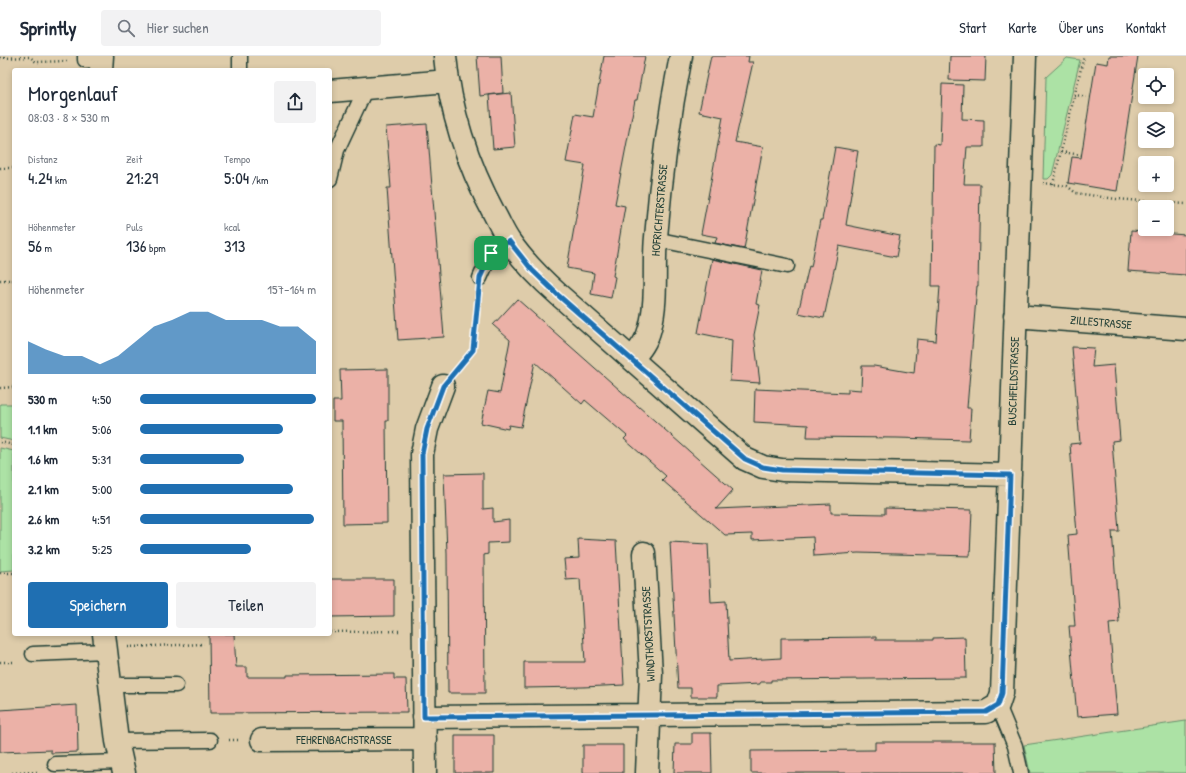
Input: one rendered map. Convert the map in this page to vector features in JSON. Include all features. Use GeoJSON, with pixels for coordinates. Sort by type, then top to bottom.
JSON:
{"type":"FeatureCollection","features":[{"type":"Feature","properties":{"kind":"street"},"geometry":{"type":"LineString","coordinates":[[445,56],[448,81],[460,128],[476,175],[509,241],[532,270],[559,296],[745,459],[763,467],[782,470],[1010,475]]}},
{"type":"Feature","properties":{"kind":"street","name":"HOFRICHTERSTRASSE"},"geometry":{"type":"LineString","coordinates":[[632,359],[642,348],[650,329],[653,310],[656,239],[663,166],[671,106],[681,56]]}},
{"type":"Feature","properties":{"kind":"street","name":"BUSCHFELDSTRASSE"},"geometry":{"type":"LineString","coordinates":[[998,705],[1002,693],[1025,56]]}},
{"type":"Feature","properties":{"kind":"street"},"geometry":{"type":"LineString","coordinates":[[332,91],[448,81]]}},
{"type":"Feature","properties":{"kind":"street","name":"ZILLESTRASSE"},"geometry":{"type":"LineString","coordinates":[[1015,316],[1186,329]]}},
{"type":"Feature","properties":{"kind":"street"},"geometry":{"type":"LineString","coordinates":[[425,773],[422,454],[427,429],[443,386]]}},
{"type":"Feature","properties":{"kind":"street","name":"WINDTHORSTSTRASSE"},"geometry":{"type":"LineString","coordinates":[[644,553],[651,674],[647,773]]}},
{"type":"Feature","properties":{"kind":"street"},"geometry":{"type":"LineString","coordinates":[[105,642],[120,759]]}},
{"type":"Feature","properties":{"kind":"street"},"geometry":{"type":"LineString","coordinates":[[424,717],[986,712],[998,705]]}},
{"type":"Feature","properties":{"kind":"street","name":"FEHRENBACHSTRASSE"},"geometry":{"type":"LineString","coordinates":[[262,740],[425,738]]}},
{"type":"Feature","properties":{"kind":"lane"},"geometry":{"type":"LineString","coordinates":[[240,56],[240,68]]}},
{"type":"Feature","properties":{"kind":"lane"},"geometry":{"type":"LineString","coordinates":[[332,171],[337,150],[366,88]]}},
{"type":"Feature","properties":{"kind":"lane"},"geometry":{"type":"LineString","coordinates":[[656,239],[787,266]]}},
{"type":"Feature","properties":{"kind":"lane"},"geometry":{"type":"LineString","coordinates":[[480,278],[491,253],[509,241]]}},
{"type":"Feature","properties":{"kind":"lane"},"geometry":{"type":"LineString","coordinates":[[33,654],[105,642]]}},
{"type":"Feature","properties":{"kind":"lane"},"geometry":{"type":"LineString","coordinates":[[110,685],[176,685]]}},
{"type":"Feature","properties":{"kind":"lane"},"geometry":{"type":"LineString","coordinates":[[998,705],[1015,746],[1021,773]]}},
{"type":"Feature","properties":{"kind":"lane"},"geometry":{"type":"LineString","coordinates":[[56,764],[120,759],[210,740]]}},
{"type":"Feature","properties":{"kind":"path"},"geometry":{"type":"LineString","coordinates":[[1053,184],[1083,56]]}},
{"type":"Feature","properties":{"kind":"path"},"geometry":{"type":"LineString","coordinates":[[0,58],[30,57],[36,62],[95,61]]}},
{"type":"Feature","properties":{"kind":"path"},"geometry":{"type":"LineString","coordinates":[[1074,95],[1090,97]]}},
{"type":"Feature","properties":{"kind":"path"},"geometry":{"type":"LineString","coordinates":[[1061,152],[1082,155]]}},
{"type":"Feature","properties":{"kind":"path"},"geometry":{"type":"LineString","coordinates":[[0,168],[12,168]]}},
{"type":"Feature","properties":{"kind":"path"},"geometry":{"type":"LineString","coordinates":[[1043,183],[1067,186],[1076,193],[1116,199],[1186,204]]}},
{"type":"Feature","properties":{"kind":"path"},"geometry":{"type":"LineString","coordinates":[[443,386],[473,350],[480,278]]}},
{"type":"Feature","properties":{"kind":"path"},"geometry":{"type":"LineString","coordinates":[[0,280],[12,280]]}},
{"type":"Feature","properties":{"kind":"path"},"geometry":{"type":"LineString","coordinates":[[0,388],[12,387]]}},
{"type":"Feature","properties":{"kind":"path"},"geometry":{"type":"LineString","coordinates":[[0,442],[12,445]]}},
{"type":"Feature","properties":{"kind":"path"},"geometry":{"type":"LineString","coordinates":[[0,573],[12,573]]}},
{"type":"Feature","properties":{"kind":"path"},"geometry":{"type":"LineString","coordinates":[[332,632],[424,631]]}},
{"type":"Feature","properties":{"kind":"path"},"geometry":{"type":"LineString","coordinates":[[105,642],[129,647],[204,644]]}},
{"type":"Feature","properties":{"kind":"path"},"geometry":{"type":"LineString","coordinates":[[210,740],[262,740]]}},
{"type":"Feature","properties":{"kind":"path"},"geometry":{"type":"LineString","coordinates":[[12,773],[45,772],[56,764]]}},
{"type":"Feature","properties":{"kind":"green space"},"geometry":{"type":"Polygon","coordinates":[[[1067,58],[1080,60],[1052,175],[1048,179],[1043,179],[1046,77],[1067,58]]]}},
{"type":"Feature","properties":{"kind":"green space"},"geometry":{"type":"Polygon","coordinates":[[[0,404],[12,404],[12,441],[0,438],[0,404]]]}},
{"type":"Feature","properties":{"kind":"green space"},"geometry":{"type":"Polygon","coordinates":[[[0,448],[12,451],[12,570],[0,571],[0,448]]]}},
{"type":"Feature","properties":{"kind":"green space"},"geometry":{"type":"Polygon","coordinates":[[[1186,721],[1186,773],[1030,773],[1024,745],[1186,721]]]}},
{"type":"Feature","properties":{"kind":"building"},"geometry":{"type":"Polygon","coordinates":[[[477,56],[501,56],[503,93],[480,96],[477,56]]]}},
{"type":"Feature","properties":{"kind":"building"},"geometry":{"type":"Polygon","coordinates":[[[604,56],[645,56],[615,204],[625,206],[613,276],[615,277],[611,298],[591,294],[594,273],[567,268],[585,165],[566,162],[575,114],[593,117],[604,56]]]}},
{"type":"Feature","properties":{"kind":"building"},"geometry":{"type":"Polygon","coordinates":[[[711,56],[749,56],[748,62],[753,62],[735,142],[763,147],[744,249],[715,243],[717,237],[701,234],[723,117],[699,112],[711,56]]]}},
{"type":"Feature","properties":{"kind":"building"},"geometry":{"type":"Polygon","coordinates":[[[950,56],[986,56],[985,81],[949,80],[950,56]]]}},
{"type":"Feature","properties":{"kind":"building"},"geometry":{"type":"Polygon","coordinates":[[[1109,56],[1138,56],[1117,191],[1068,183],[1072,157],[1081,158],[1096,62],[1108,64],[1109,56]]]}},
{"type":"Feature","properties":{"kind":"building"},"geometry":{"type":"Polygon","coordinates":[[[942,84],[963,85],[962,119],[984,120],[984,147],[967,147],[964,184],[980,184],[978,286],[967,408],[971,408],[969,440],[807,437],[808,425],[754,422],[755,389],[848,393],[848,389],[861,390],[862,366],[874,366],[914,373],[917,339],[936,341],[940,286],[932,286],[934,144],[940,145],[942,84]]]}},
{"type":"Feature","properties":{"kind":"building"},"geometry":{"type":"Polygon","coordinates":[[[511,93],[515,147],[493,149],[489,95],[511,93]]]}},
{"type":"Feature","properties":{"kind":"building"},"geometry":{"type":"Polygon","coordinates":[[[427,124],[444,337],[398,340],[387,188],[391,188],[386,127],[427,124]]]}},
{"type":"Feature","properties":{"kind":"building"},"geometry":{"type":"Polygon","coordinates":[[[835,147],[858,151],[846,225],[900,236],[896,257],[839,246],[824,318],[798,313],[809,266],[811,267],[820,220],[822,220],[835,147]]]}},
{"type":"Feature","properties":{"kind":"building"},"geometry":{"type":"Polygon","coordinates":[[[1131,231],[1138,232],[1138,236],[1186,235],[1186,275],[1128,271],[1131,231]]]}},
{"type":"Feature","properties":{"kind":"building"},"geometry":{"type":"Polygon","coordinates":[[[712,259],[762,270],[756,304],[760,305],[754,335],[760,383],[730,381],[732,340],[698,333],[712,259]]]}},
{"type":"Feature","properties":{"kind":"building"},"geometry":{"type":"Polygon","coordinates":[[[517,299],[733,490],[716,509],[831,504],[831,513],[885,514],[885,508],[972,510],[970,556],[858,553],[814,556],[813,537],[752,540],[752,534],[725,535],[662,480],[666,476],[624,439],[627,436],[585,400],[582,404],[535,362],[521,427],[509,425],[508,429],[481,423],[488,391],[500,393],[510,340],[493,325],[517,299]]]}},
{"type":"Feature","properties":{"kind":"building"},"geometry":{"type":"Polygon","coordinates":[[[1072,347],[1094,348],[1092,367],[1114,365],[1120,440],[1112,441],[1119,531],[1112,531],[1119,622],[1109,623],[1117,714],[1077,717],[1069,626],[1075,626],[1068,535],[1077,534],[1070,444],[1080,443],[1072,347]]]}},
{"type":"Feature","properties":{"kind":"building"},"geometry":{"type":"Polygon","coordinates":[[[388,369],[388,421],[386,421],[387,523],[343,524],[342,421],[333,421],[333,401],[341,401],[340,370],[388,369]]]}},
{"type":"Feature","properties":{"kind":"building"},"geometry":{"type":"Polygon","coordinates":[[[483,473],[483,509],[493,508],[493,522],[509,520],[509,542],[488,543],[488,554],[484,555],[485,693],[448,693],[447,553],[444,474],[483,473]]]}},
{"type":"Feature","properties":{"kind":"building"},"geometry":{"type":"Polygon","coordinates":[[[578,539],[616,541],[624,685],[524,688],[524,662],[585,662],[580,579],[566,580],[564,559],[579,558],[578,539]]]}},
{"type":"Feature","properties":{"kind":"building"},"geometry":{"type":"Polygon","coordinates":[[[670,542],[708,544],[711,602],[726,601],[729,661],[781,658],[781,638],[876,637],[876,640],[933,640],[933,638],[965,637],[966,678],[771,680],[771,682],[760,682],[760,684],[717,686],[717,697],[691,697],[691,688],[678,688],[670,542]]]}},
{"type":"Feature","properties":{"kind":"building"},"geometry":{"type":"Polygon","coordinates":[[[332,579],[394,579],[394,616],[332,617],[332,579]]]}},
{"type":"Feature","properties":{"kind":"building"},"geometry":{"type":"Polygon","coordinates":[[[209,636],[234,636],[236,667],[247,667],[247,677],[394,674],[394,679],[406,679],[407,712],[210,713],[209,636]]]}},
{"type":"Feature","properties":{"kind":"building"},"geometry":{"type":"Polygon","coordinates":[[[77,705],[78,752],[51,753],[51,750],[0,752],[0,710],[77,705]]]}},
{"type":"Feature","properties":{"kind":"building"},"geometry":{"type":"Polygon","coordinates":[[[692,733],[711,733],[712,773],[674,773],[675,744],[692,744],[692,733]]]}},
{"type":"Feature","properties":{"kind":"building"},"geometry":{"type":"Polygon","coordinates":[[[455,735],[494,735],[494,773],[455,773],[455,735]]]}},
{"type":"Feature","properties":{"kind":"building"},"geometry":{"type":"Polygon","coordinates":[[[875,742],[995,742],[996,773],[751,773],[751,751],[875,750],[875,742]]]}},
{"type":"Feature","properties":{"kind":"building"},"geometry":{"type":"Polygon","coordinates":[[[583,745],[623,745],[623,773],[583,773],[583,745]]]}},
{"type":"Feature","properties":{"kind":"route"},"geometry":{"type":"LineString","coordinates":[[509,241],[532,270],[559,296],[745,459],[763,467],[782,470],[1010,475],[1002,693],[998,705],[986,712],[424,717],[422,454],[427,429],[443,386],[473,350],[480,278],[491,253],[509,241]]}}]}
